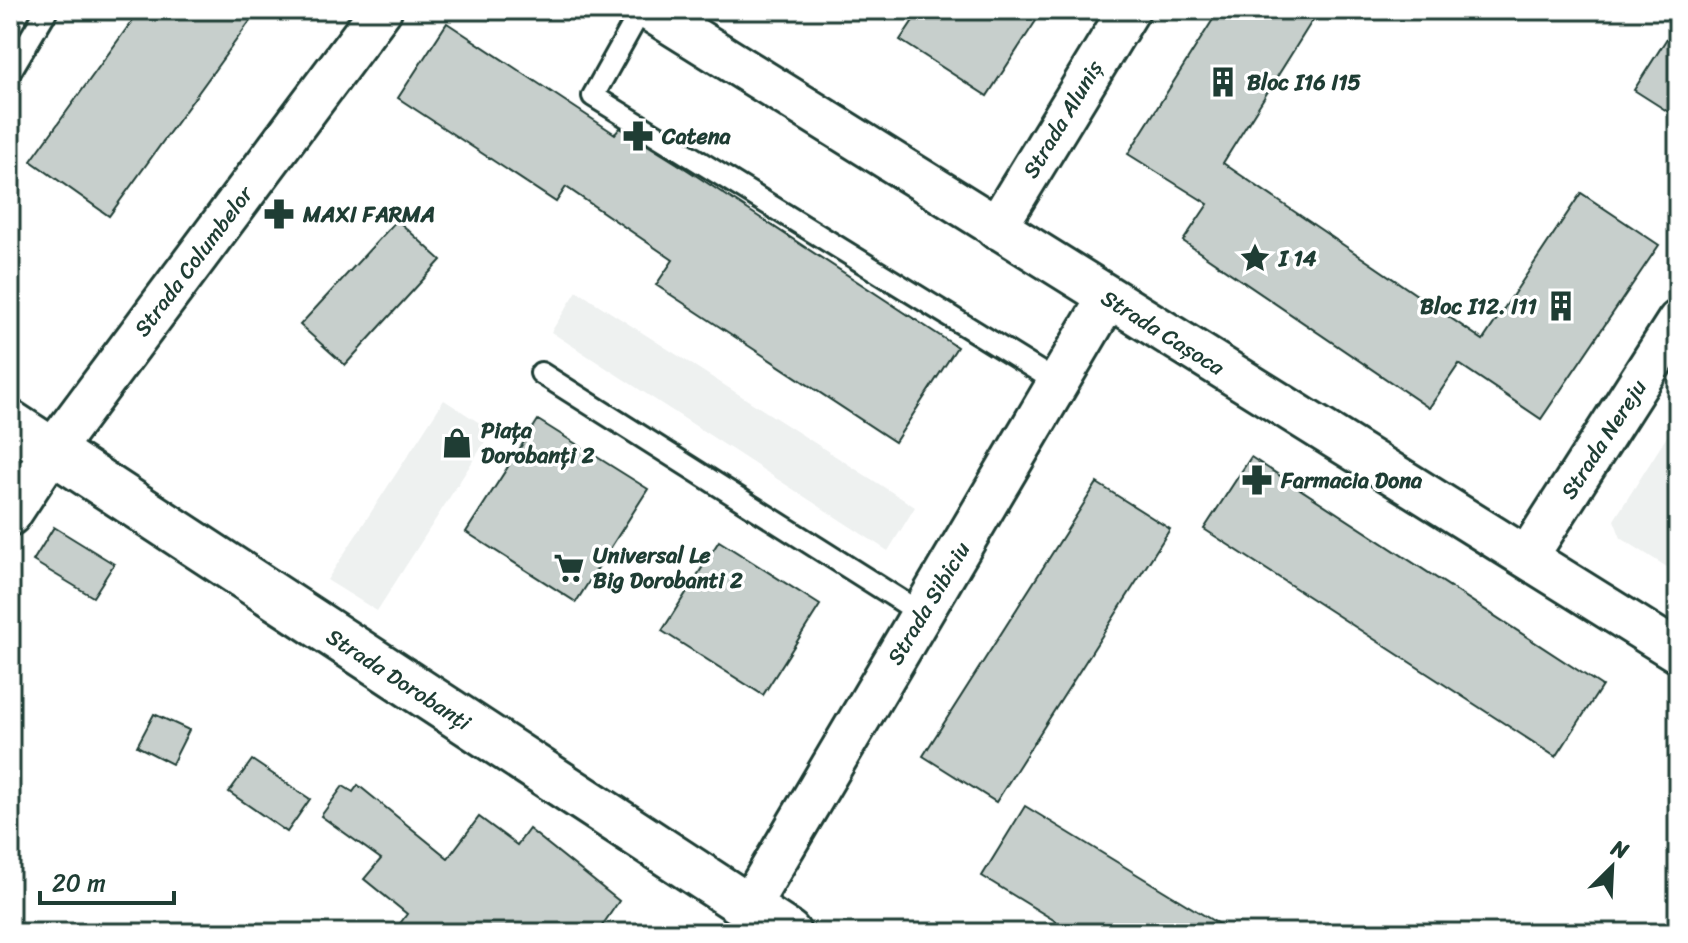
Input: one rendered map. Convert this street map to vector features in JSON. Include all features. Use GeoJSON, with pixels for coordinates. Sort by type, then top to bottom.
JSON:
{"type":"FeatureCollection","features":[{"type":"Feature","properties":{"kind":"main road","name":"Strada Dorobanți"},"geometry":{"type":"LineString","coordinates":[[10,423],[788,933]]}},
{"type":"Feature","properties":{"kind":"street","name":"Strada Columbelor"},"geometry":{"type":"LineString","coordinates":[[10,515],[52,451],[381,10]]}},
{"type":"Feature","properties":{"kind":"street","name":"Strada Cașoca"},"geometry":{"type":"LineString","coordinates":[[649,10],[1678,652]]}},
{"type":"Feature","properties":{"kind":"street","name":"Strada Aluniș"},"geometry":{"type":"LineString","coordinates":[[996,228],[1129,10]]}},
{"type":"Feature","properties":{"kind":"street","name":"Strada Sibiciu"},"geometry":{"type":"LineString","coordinates":[[748,908],[1108,298]]}},
{"type":"Feature","properties":{"kind":"street","name":"Strada Nereju"},"geometry":{"type":"LineString","coordinates":[[1527,557],[1678,321]]}},
{"type":"Feature","properties":{"kind":"lane"},"geometry":{"type":"LineString","coordinates":[[10,72],[47,10]]}},
{"type":"Feature","properties":{"kind":"lane"},"geometry":{"type":"LineString","coordinates":[[641,10],[593,96],[1058,383]]}},
{"type":"Feature","properties":{"kind":"lane"},"geometry":{"type":"LineString","coordinates":[[541,373],[922,614]]}},
{"type":"Feature","properties":{"kind":"shaded area"},"geometry":{"type":"Polygon","coordinates":[[[577,291],[915,507],[888,551],[551,332],[577,291]]]}},
{"type":"Feature","properties":{"kind":"shaded area"},"geometry":{"type":"Polygon","coordinates":[[[444,400],[492,431],[377,611],[327,580],[444,400]]]}},
{"type":"Feature","properties":{"kind":"shaded area"},"geometry":{"type":"Polygon","coordinates":[[[1678,419],[1678,574],[1621,538],[1614,520],[1678,419]]]}},
{"type":"Feature","properties":{"kind":"building"},"geometry":{"type":"Polygon","coordinates":[[[140,10],[258,10],[109,216],[31,161],[140,10]]]}},
{"type":"Feature","properties":{"kind":"building"},"geometry":{"type":"Polygon","coordinates":[[[920,10],[1043,10],[987,96],[900,40],[920,10]]]}},
{"type":"Feature","properties":{"kind":"building"},"geometry":{"type":"Polygon","coordinates":[[[1219,10],[1319,10],[1223,163],[1483,340],[1581,193],[1659,245],[1541,419],[1459,364],[1429,408],[1183,241],[1208,204],[1128,154],[1219,10]]]}},
{"type":"Feature","properties":{"kind":"building"},"geometry":{"type":"Polygon","coordinates":[[[1678,21],[1678,118],[1634,90],[1678,21]]]}},
{"type":"Feature","properties":{"kind":"building"},"geometry":{"type":"Polygon","coordinates":[[[447,23],[615,134],[620,128],[689,171],[957,347],[895,442],[656,285],[673,260],[566,187],[556,202],[398,98],[447,23]]]}},
{"type":"Feature","properties":{"kind":"building"},"geometry":{"type":"Polygon","coordinates":[[[397,220],[441,260],[345,365],[300,325],[397,220]]]}},
{"type":"Feature","properties":{"kind":"building"},"geometry":{"type":"Polygon","coordinates":[[[538,420],[648,489],[576,602],[466,532],[538,420]]]}},
{"type":"Feature","properties":{"kind":"building"},"geometry":{"type":"Polygon","coordinates":[[[1251,457],[1602,686],[1556,757],[1204,529],[1251,457]]]}},
{"type":"Feature","properties":{"kind":"building"},"geometry":{"type":"Polygon","coordinates":[[[1097,483],[1170,529],[996,802],[923,756],[1097,483]]]}},
{"type":"Feature","properties":{"kind":"building"},"geometry":{"type":"Polygon","coordinates":[[[54,527],[114,564],[93,597],[33,561],[54,527]]]}},
{"type":"Feature","properties":{"kind":"building"},"geometry":{"type":"Polygon","coordinates":[[[719,541],[820,605],[763,695],[662,631],[719,541]]]}},
{"type":"Feature","properties":{"kind":"building"},"geometry":{"type":"Polygon","coordinates":[[[154,714],[189,730],[172,764],[137,746],[154,714]]]}},
{"type":"Feature","properties":{"kind":"building"},"geometry":{"type":"Polygon","coordinates":[[[252,760],[310,799],[287,832],[229,792],[252,760]]]}},
{"type":"Feature","properties":{"kind":"building"},"geometry":{"type":"Polygon","coordinates":[[[358,785],[448,858],[479,817],[517,845],[529,829],[619,901],[597,933],[393,933],[407,914],[364,879],[381,859],[321,816],[343,786],[353,792],[358,785]]]}},
{"type":"Feature","properties":{"kind":"building"},"geometry":{"type":"Polygon","coordinates":[[[1025,806],[1233,933],[1075,933],[982,876],[1025,806]]]}},
{"type":"Feature","properties":{"kind":"place","name":"Bloc I16 I15"},"geometry":{"type":"Point","coordinates":[1223,82]}},
{"type":"Feature","properties":{"kind":"place","name":"Catena"},"geometry":{"type":"Point","coordinates":[638,136]}},
{"type":"Feature","properties":{"kind":"place","name":"MAXI FARMA"},"geometry":{"type":"Point","coordinates":[279,214]}},
{"type":"Feature","properties":{"kind":"place","name":"I 14"},"geometry":{"type":"Point","coordinates":[1255,258]}},
{"type":"Feature","properties":{"kind":"place","name":"Bloc I12. I11"},"geometry":{"type":"Point","coordinates":[1561,306]}},
{"type":"Feature","properties":{"kind":"place","name":"Piața Dorobanți 2"},"geometry":{"type":"Point","coordinates":[457,443]}},
{"type":"Feature","properties":{"kind":"place","name":"Farmacia Dona"},"geometry":{"type":"Point","coordinates":[1257,480]}},
{"type":"Feature","properties":{"kind":"place","name":"Universal Le Big Dorobanti 2"},"geometry":{"type":"Point","coordinates":[569,568]}}]}
